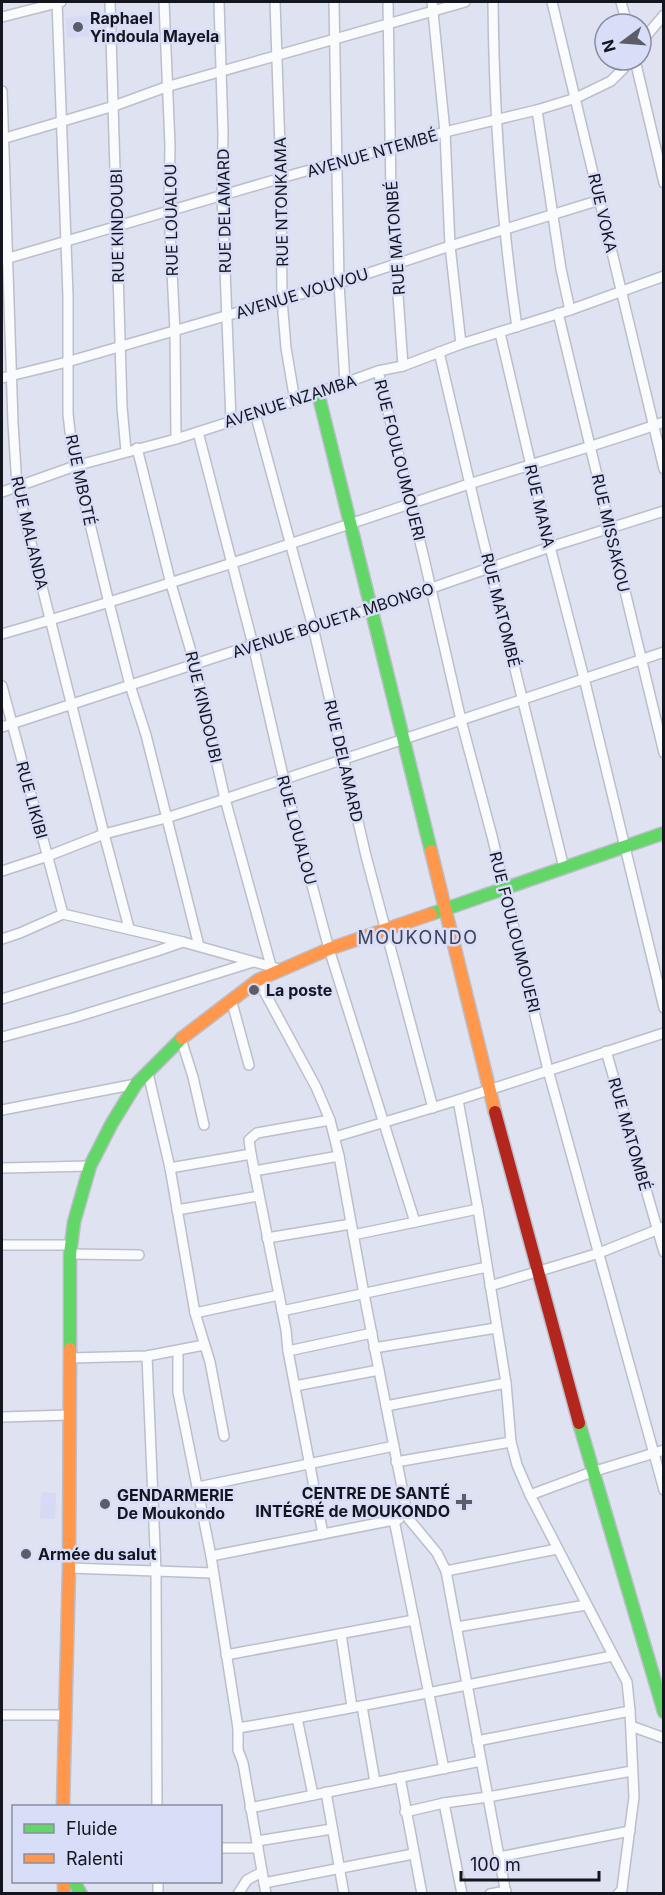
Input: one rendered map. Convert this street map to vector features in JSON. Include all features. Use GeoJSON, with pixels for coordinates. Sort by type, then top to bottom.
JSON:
{"type":"FeatureCollection","features":[{"type":"Feature","properties":{"kind":"street"},"geometry":{"type":"LineString","coordinates":[[2,17],[59,2]]}},
{"type":"Feature","properties":{"kind":"street","name":"RUE MBOTÉ"},"geometry":{"type":"LineString","coordinates":[[59,2],[68,296],[68,414],[75,466],[199,946]]}},
{"type":"Feature","properties":{"kind":"street","name":"RUE KINDOUBI"},"geometry":{"type":"LineString","coordinates":[[110,2],[120,347],[126,451]]}},
{"type":"Feature","properties":{"kind":"street","name":"RUE LOUALOU"},"geometry":{"type":"LineString","coordinates":[[164,2],[170,145],[169,212],[175,331],[176,439]]}},
{"type":"Feature","properties":{"kind":"street","name":"RUE DELAMARD"},"geometry":{"type":"LineString","coordinates":[[219,2],[222,72],[222,195],[231,420]]}},
{"type":"Feature","properties":{"kind":"street","name":"RUE NTONKAMA"},"geometry":{"type":"LineString","coordinates":[[275,2],[281,178],[282,300],[286,348],[295,401]]}},
{"type":"Feature","properties":{"kind":"street"},"geometry":{"type":"LineString","coordinates":[[334,2],[339,283],[345,384]]}},
{"type":"Feature","properties":{"kind":"street","name":"RUE MATONBÉ"},"geometry":{"type":"LineString","coordinates":[[388,2],[391,195],[403,366]]}},
{"type":"Feature","properties":{"kind":"street"},"geometry":{"type":"LineString","coordinates":[[3,139],[114,106],[166,87],[389,24],[432,6],[465,2]]}},
{"type":"Feature","properties":{"kind":"street"},"geometry":{"type":"LineString","coordinates":[[493,2],[496,121],[504,230],[517,327]]}},
{"type":"Feature","properties":{"kind":"street","name":"RUE VOKA"},"geometry":{"type":"LineString","coordinates":[[552,2],[663,469]]}},
{"type":"Feature","properties":{"kind":"street"},"geometry":{"type":"LineString","coordinates":[[432,6],[445,132],[450,246],[461,344]]}},
{"type":"Feature","properties":{"kind":"street"},"geometry":{"type":"LineString","coordinates":[[653,27],[663,15]]}},
{"type":"Feature","properties":{"kind":"street","name":"AVENUE NTEMBÉ"},"geometry":{"type":"LineString","coordinates":[[4,260],[281,178],[338,164],[445,132],[537,110],[576,98],[611,81],[620,72]]}},
{"type":"Feature","properties":{"kind":"street"},"geometry":{"type":"LineString","coordinates":[[638,72],[663,183]]}},
{"type":"Feature","properties":{"kind":"street","name":"RUE MALANDA"},"geometry":{"type":"LineString","coordinates":[[2,91],[4,260],[17,487],[129,928]]}},
{"type":"Feature","properties":{"kind":"street"},"geometry":{"type":"LineString","coordinates":[[537,110],[552,214],[570,310]]}},
{"type":"Feature","properties":{"kind":"street","name":"AVENUE VOUVOU"},"geometry":{"type":"LineString","coordinates":[[2,378],[67,362],[282,300],[600,200]]}},
{"type":"Feature","properties":{"kind":"street","name":"AVENUE NZAMBA"},"geometry":{"type":"LineString","coordinates":[[2,492],[75,466],[176,439],[295,401],[378,371],[403,366],[461,344],[570,310],[663,276]]}},
{"type":"Feature","properties":{"kind":"street","name":"RUE MISSAKOU"},"geometry":{"type":"LineString","coordinates":[[558,313],[663,753]]}},
{"type":"Feature","properties":{"kind":"street","name":"RUE MANA"},"geometry":{"type":"LineString","coordinates":[[500,333],[663,1008]]}},
{"type":"Feature","properties":{"kind":"street","name":"RUE MATOMBÉ"},"geometry":{"type":"LineString","coordinates":[[439,352],[564,868]]}},
{"type":"Feature","properties":{"kind":"street","name":"RUE FOULOUMOUERI"},"geometry":{"type":"LineString","coordinates":[[378,371],[461,720],[492,836],[548,1070],[663,1490]]}},
{"type":"Feature","properties":{"kind":"street"},"geometry":{"type":"LineString","coordinates":[[318,393],[489,1089],[592,1472],[663,1712]]}},
{"type":"Feature","properties":{"kind":"street","name":"RUE DELAMARD"},"geometry":{"type":"LineString","coordinates":[[255,412],[313,627],[366,856],[433,1108]]}},
{"type":"Feature","properties":{"kind":"street"},"geometry":{"type":"LineString","coordinates":[[2,634],[171,584],[663,422]]}},
{"type":"Feature","properties":{"kind":"street","name":"RUE LOUALOU"},"geometry":{"type":"LineString","coordinates":[[198,432],[253,645],[284,780],[329,949],[415,1222]]}},
{"type":"Feature","properties":{"kind":"street","name":"RUE KINDOUBI"},"geometry":{"type":"LineString","coordinates":[[137,448],[171,584],[195,665],[225,799],[276,968]]}},
{"type":"Feature","properties":{"kind":"street","name":"AVENUE BOUETA MBONGO"},"geometry":{"type":"LineString","coordinates":[[2,727],[371,609],[550,547],[663,512]]}},
{"type":"Feature","properties":{"kind":"street"},"geometry":{"type":"LineString","coordinates":[[2,871],[104,834],[166,818],[284,780],[402,738],[663,652]]}},
{"type":"Feature","properties":{"kind":"street","name":"RUE LIKIBI"},"geometry":{"type":"LineString","coordinates":[[2,686],[63,914]]}},
{"type":"Feature","properties":{"kind":"street"},"geometry":{"type":"LineString","coordinates":[[63,1805],[69,1568],[70,1250],[74,1222],[90,1166],[112,1122],[136,1084],[181,1039],[231,999],[276,968],[663,833]]}},
{"type":"Feature","properties":{"kind":"street"},"geometry":{"type":"LineString","coordinates":[[2,939],[63,914],[129,928],[276,968]]}},
{"type":"Feature","properties":{"kind":"street"},"geometry":{"type":"LineString","coordinates":[[2,999],[183,942]]}},
{"type":"Feature","properties":{"kind":"street"},"geometry":{"type":"LineString","coordinates":[[2,1037],[73,1018],[253,962]]}},
{"type":"Feature","properties":{"kind":"street"},"geometry":{"type":"LineString","coordinates":[[258,980],[316,1087],[330,1120],[339,1156],[408,1518],[437,1553],[446,1571],[506,1892],[490,1893]]}},
{"type":"Feature","properties":{"kind":"street"},"geometry":{"type":"LineString","coordinates":[[231,999],[249,1065]]}},
{"type":"Feature","properties":{"kind":"street"},"geometry":{"type":"LineString","coordinates":[[335,1137],[459,1100],[663,1033]]}},
{"type":"Feature","properties":{"kind":"street"},"geometry":{"type":"LineString","coordinates":[[181,1039],[204,1125]]}},
{"type":"Feature","properties":{"kind":"street","name":"RUE MATOMBÉ"},"geometry":{"type":"LineString","coordinates":[[606,1051],[660,1228],[663,1252]]}},
{"type":"Feature","properties":{"kind":"street"},"geometry":{"type":"LineString","coordinates":[[148,1073],[170,1168],[195,1313],[210,1362],[224,1436]]}},
{"type":"Feature","properties":{"kind":"street"},"geometry":{"type":"LineString","coordinates":[[2,1110],[136,1084]]}},
{"type":"Feature","properties":{"kind":"street"},"geometry":{"type":"LineString","coordinates":[[459,1100],[506,1383],[511,1442],[530,1496],[627,1682],[634,1797],[624,1881],[622,1890],[618,1893]]}},
{"type":"Feature","properties":{"kind":"street"},"geometry":{"type":"LineString","coordinates":[[323,1534],[249,1140],[257,1133],[330,1120]]}},
{"type":"Feature","properties":{"kind":"street"},"geometry":{"type":"LineString","coordinates":[[170,1168],[250,1155]]}},
{"type":"Feature","properties":{"kind":"street"},"geometry":{"type":"LineString","coordinates":[[254,1171],[339,1156]]}},
{"type":"Feature","properties":{"kind":"street"},"geometry":{"type":"LineString","coordinates":[[2,1168],[90,1166]]}},
{"type":"Feature","properties":{"kind":"street"},"geometry":{"type":"LineString","coordinates":[[177,1210],[259,1196]]}},
{"type":"Feature","properties":{"kind":"street"},"geometry":{"type":"LineString","coordinates":[[353,1235],[478,1209]]}},
{"type":"Feature","properties":{"kind":"street"},"geometry":{"type":"LineString","coordinates":[[267,1238],[351,1224]]}},
{"type":"Feature","properties":{"kind":"street"},"geometry":{"type":"LineString","coordinates":[[490,1286],[599,1252],[660,1228]]}},
{"type":"Feature","properties":{"kind":"street"},"geometry":{"type":"LineString","coordinates":[[2,1245],[139,1255]]}},
{"type":"Feature","properties":{"kind":"street"},"geometry":{"type":"LineString","coordinates":[[282,1311],[487,1267]]}},
{"type":"Feature","properties":{"kind":"street"},"geometry":{"type":"LineString","coordinates":[[195,1313],[279,1294]]}},
{"type":"Feature","properties":{"kind":"street"},"geometry":{"type":"LineString","coordinates":[[374,1348],[496,1328]]}},
{"type":"Feature","properties":{"kind":"street"},"geometry":{"type":"LineString","coordinates":[[288,1351],[372,1334]]}},
{"type":"Feature","properties":{"kind":"street"},"geometry":{"type":"LineString","coordinates":[[70,1358],[147,1356],[204,1345]]}},
{"type":"Feature","properties":{"kind":"street"},"geometry":{"type":"LineString","coordinates":[[178,1351],[178,1392],[211,1556],[238,1728],[238,1750],[243,1763],[266,1893]]}},
{"type":"Feature","properties":{"kind":"street"},"geometry":{"type":"LineString","coordinates":[[147,1356],[156,1571],[157,1805]]}},
{"type":"Feature","properties":{"kind":"street"},"geometry":{"type":"LineString","coordinates":[[295,1386],[379,1370]]}},
{"type":"Feature","properties":{"kind":"street"},"geometry":{"type":"LineString","coordinates":[[386,1406],[506,1383]]}},
{"type":"Feature","properties":{"kind":"street"},"geometry":{"type":"LineString","coordinates":[[2,1417],[69,1415]]}},
{"type":"Feature","properties":{"kind":"street"},"geometry":{"type":"LineString","coordinates":[[396,1462],[511,1442]]}},
{"type":"Feature","properties":{"kind":"street"},"geometry":{"type":"LineString","coordinates":[[198,1486],[394,1446]]}},
{"type":"Feature","properties":{"kind":"street"},"geometry":{"type":"LineString","coordinates":[[530,1496],[592,1472],[663,1450]]}},
{"type":"Feature","properties":{"kind":"street"},"geometry":{"type":"LineString","coordinates":[[211,1556],[408,1518]]}},
{"type":"Feature","properties":{"kind":"street"},"geometry":{"type":"LineString","coordinates":[[394,1520],[444,1768]]}},
{"type":"Feature","properties":{"kind":"street"},"geometry":{"type":"LineString","coordinates":[[446,1571],[557,1549]]}},
{"type":"Feature","properties":{"kind":"street"},"geometry":{"type":"LineString","coordinates":[[69,1568],[213,1573]]}},
{"type":"Feature","properties":{"kind":"street"},"geometry":{"type":"LineString","coordinates":[[457,1627],[586,1605]]}},
{"type":"Feature","properties":{"kind":"street"},"geometry":{"type":"LineString","coordinates":[[226,1655],[414,1620]]}},
{"type":"Feature","properties":{"kind":"street"},"geometry":{"type":"LineString","coordinates":[[341,1634],[375,1782]]}},
{"type":"Feature","properties":{"kind":"street"},"geometry":{"type":"LineString","coordinates":[[238,1728],[613,1656]]}},
{"type":"Feature","properties":{"kind":"street"},"geometry":{"type":"LineString","coordinates":[[477,1741],[630,1711]]}},
{"type":"Feature","properties":{"kind":"street"},"geometry":{"type":"LineString","coordinates":[[2,1715],[65,1715]]}},
{"type":"Feature","properties":{"kind":"street"},"geometry":{"type":"LineString","coordinates":[[297,1718],[313,1795]]}},
{"type":"Feature","properties":{"kind":"street"},"geometry":{"type":"LineString","coordinates":[[631,1726],[663,1738]]}},
{"type":"Feature","properties":{"kind":"street"},"geometry":{"type":"LineString","coordinates":[[250,1808],[481,1761]]}},
{"type":"Feature","properties":{"kind":"street"},"geometry":{"type":"LineString","coordinates":[[405,1812],[444,1803],[632,1771]]}},
{"type":"Feature","properties":{"kind":"street"},"geometry":{"type":"LineString","coordinates":[[400,1777],[422,1893]]}},
{"type":"Feature","properties":{"kind":"street"},"geometry":{"type":"LineString","coordinates":[[326,1792],[344,1893]]}},
{"type":"Feature","properties":{"kind":"street"},"geometry":{"type":"LineString","coordinates":[[444,1803],[462,1893]]}},
{"type":"Feature","properties":{"kind":"street"},"geometry":{"type":"LineString","coordinates":[[222,1848],[257,1845],[332,1829]]}},
{"type":"Feature","properties":{"kind":"street"},"geometry":{"type":"LineString","coordinates":[[499,1857],[630,1831]]}},
{"type":"Feature","properties":{"kind":"street"},"geometry":{"type":"LineString","coordinates":[[264,1883],[413,1854]]}},
{"type":"Feature","properties":{"kind":"street"},"geometry":{"type":"LineString","coordinates":[[238,1893],[248,1880],[262,1872]]}},
{"type":"Feature","properties":{"kind":"shaded area","name":"Raphael Yindoula Mayela"},"geometry":{"type":"Polygon","coordinates":[[[89,15],[89,36],[67,38],[66,18],[89,15]]]}},
{"type":"Feature","properties":{"kind":"shaded area"},"geometry":{"type":"Polygon","coordinates":[[[41,1492],[56,1493],[55,1519],[40,1518],[41,1492]]]}},
{"type":"Feature","properties":{"kind":"traffic: fast"},"geometry":{"type":"LineString","coordinates":[[318,393],[431,851]]}},
{"type":"Feature","properties":{"kind":"traffic: fast"},"geometry":{"type":"LineString","coordinates":[[431,914],[664,833]]}},
{"type":"Feature","properties":{"kind":"traffic: fast"},"geometry":{"type":"LineString","coordinates":[[70,1349],[70,1254],[74,1222],[90,1166],[112,1123],[136,1084],[182,1038]]}},
{"type":"Feature","properties":{"kind":"traffic: fast"},"geometry":{"type":"LineString","coordinates":[[579,1423],[664,1712]]}},
{"type":"Feature","properties":{"kind":"traffic: fast"},"geometry":{"type":"LineString","coordinates":[[75,1883],[81,1894]]}},
{"type":"Feature","properties":{"kind":"traffic: slow"},"geometry":{"type":"LineString","coordinates":[[431,851],[495,1112]]}},
{"type":"Feature","properties":{"kind":"traffic: slow"},"geometry":{"type":"LineString","coordinates":[[182,1038],[258,980],[329,949],[431,914]]}},
{"type":"Feature","properties":{"kind":"traffic: slow"},"geometry":{"type":"LineString","coordinates":[[63,1805],[69,1568],[70,1349]]}},
{"type":"Feature","properties":{"kind":"traffic: slow"},"geometry":{"type":"LineString","coordinates":[[64,1883],[64,1894]]}},
{"type":"Feature","properties":{"kind":"traffic: jam"},"geometry":{"type":"LineString","coordinates":[[495,1112],[579,1423]]}},
{"type":"Feature","properties":{"kind":"place","name":"Raphael Yindoula Mayela"},"geometry":{"type":"Point","coordinates":[78,27]}},
{"type":"Feature","properties":{"kind":"place","name":"La poste"},"geometry":{"type":"Point","coordinates":[254,990]}},
{"type":"Feature","properties":{"kind":"place","name":"CENTRE DE SANTÉ INTÉGRÉ de MOUKONDO"},"geometry":{"type":"Point","coordinates":[464,1502]}},
{"type":"Feature","properties":{"kind":"place","name":"GENDARMERIE De Moukondo"},"geometry":{"type":"Point","coordinates":[105,1504]}},
{"type":"Feature","properties":{"kind":"place","name":"Armée du salut"},"geometry":{"type":"Point","coordinates":[26,1554]}},
{"type":"Feature","properties":{"kind":"district","name":"MOUKONDO"},"geometry":{"type":"Point","coordinates":[418,937]}}]}
